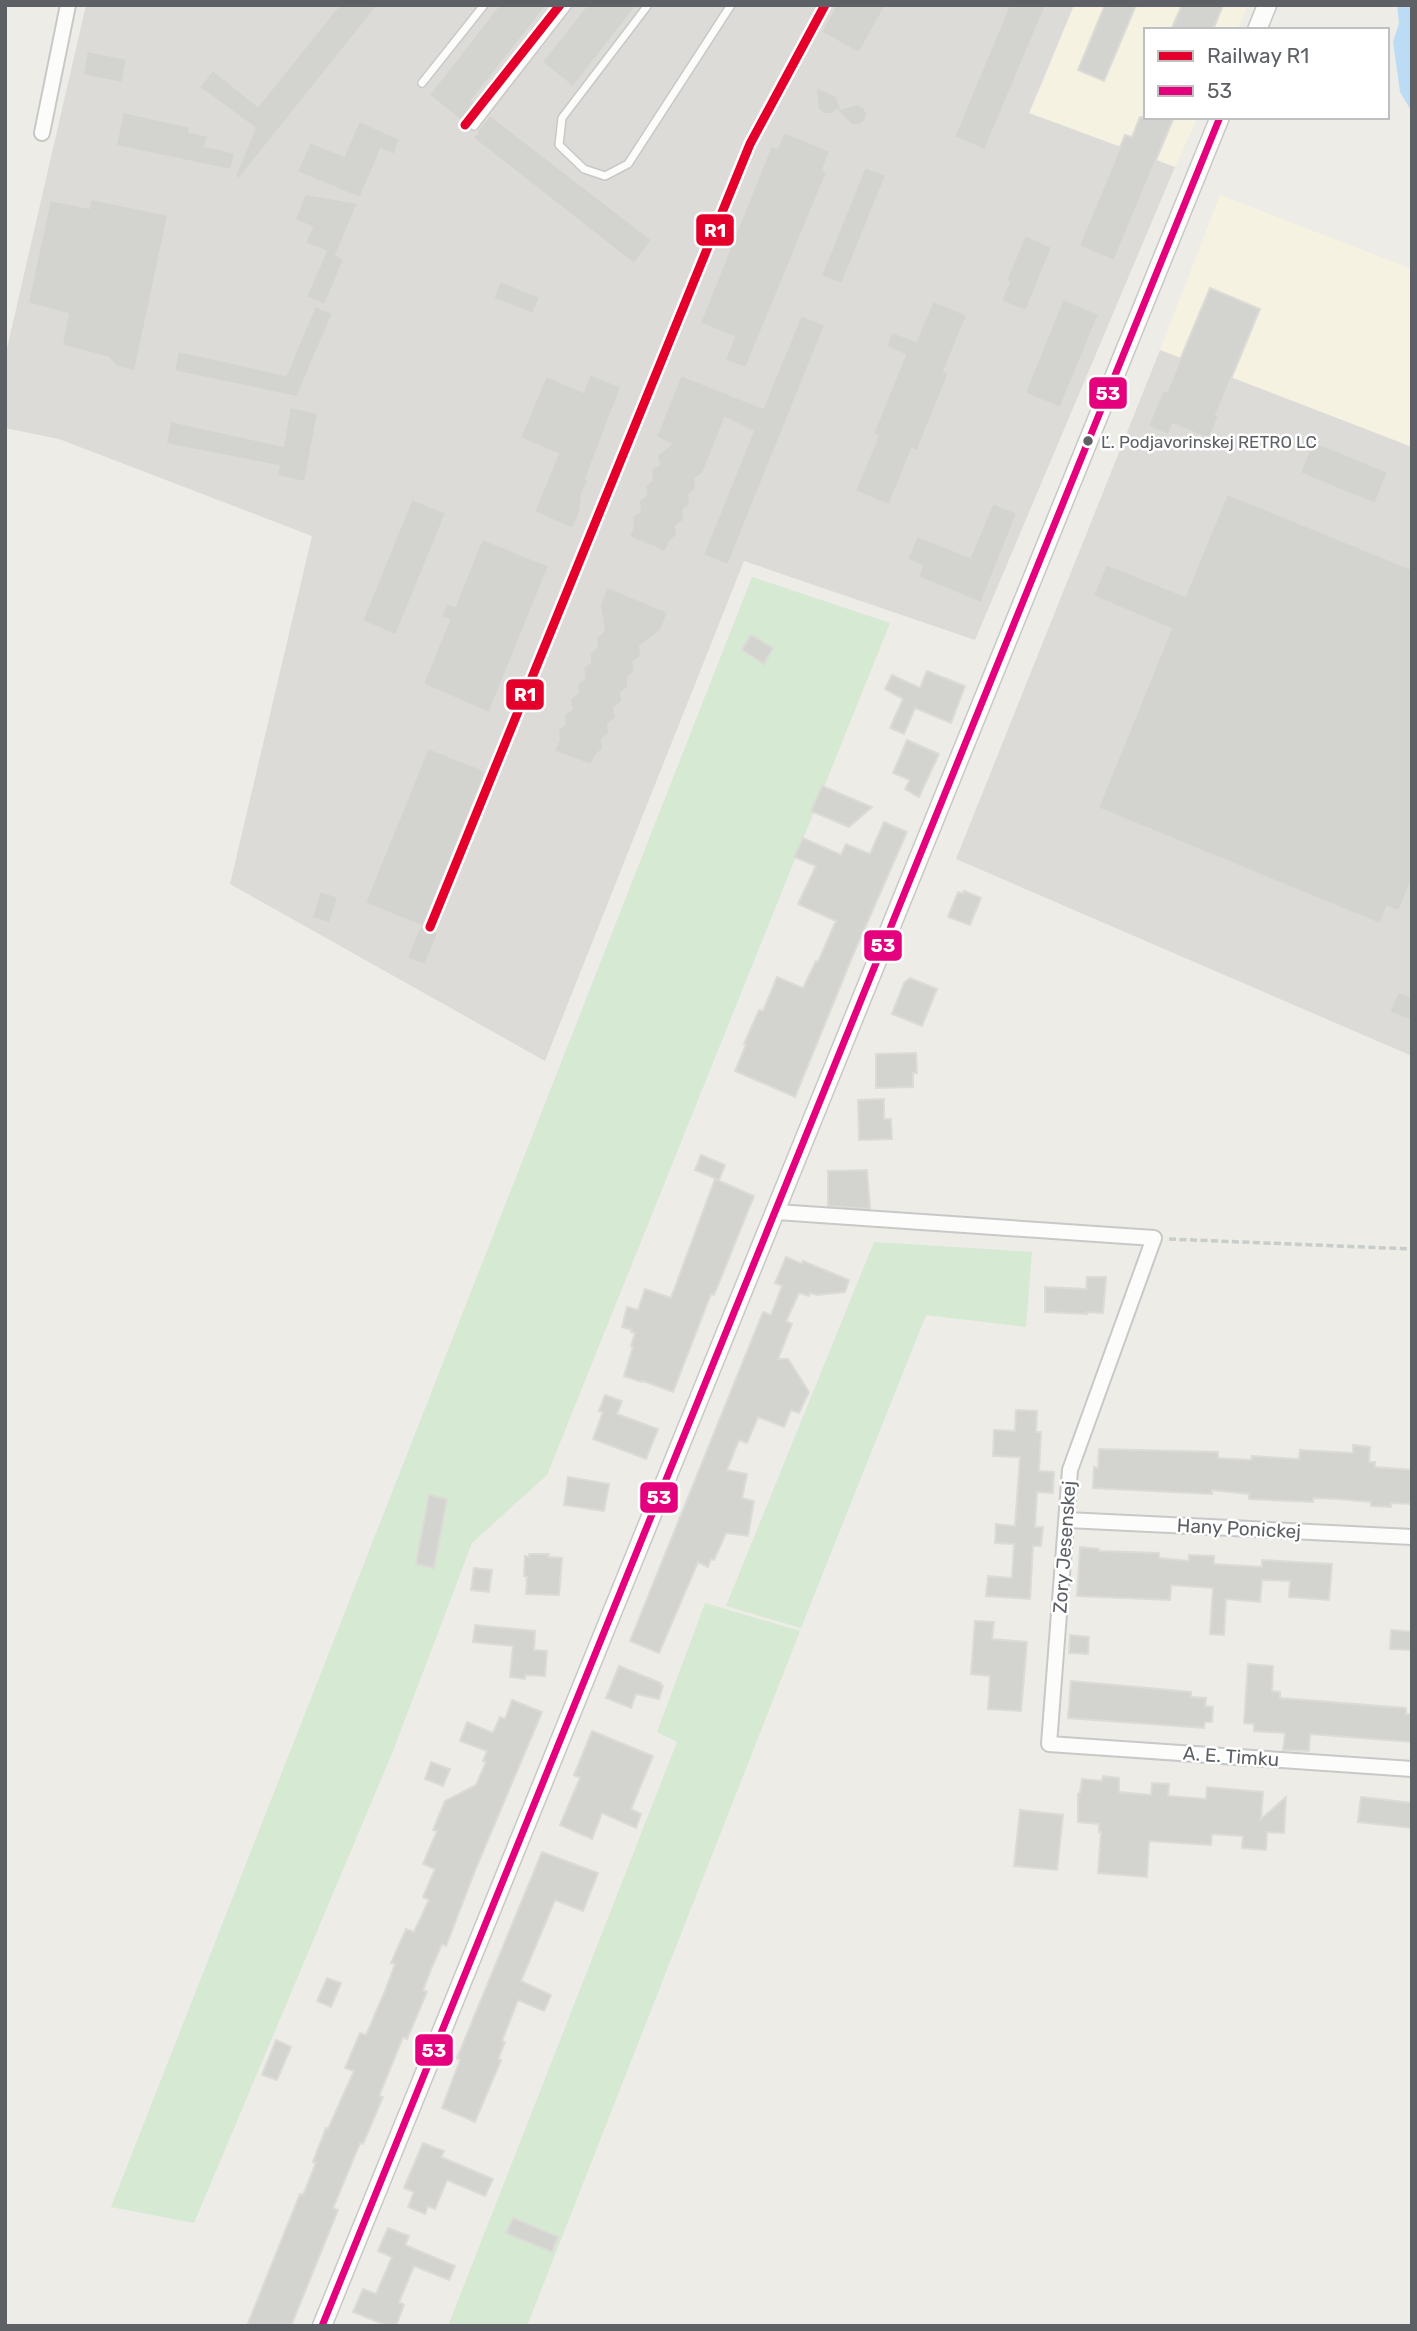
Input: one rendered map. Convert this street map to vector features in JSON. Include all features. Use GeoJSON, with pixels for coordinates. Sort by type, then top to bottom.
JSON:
{"type":"FeatureCollection","features":[{"type":"Feature","properties":{"kind":"street"},"geometry":{"type":"LineString","coordinates":[[42,133],[68,5]]}},
{"type":"Feature","properties":{"kind":"street"},"geometry":{"type":"LineString","coordinates":[[1258,28],[1267,5]]}},
{"type":"Feature","properties":{"kind":"street"},"geometry":{"type":"LineString","coordinates":[[322,2326],[1219,119]]}},
{"type":"Feature","properties":{"kind":"street"},"geometry":{"type":"LineString","coordinates":[[777,1212],[1154,1238]]}},
{"type":"Feature","properties":{"kind":"street","name":"Zory Jesenskej"},"geometry":{"type":"LineString","coordinates":[[1049,1744],[1070,1470],[1154,1238]]}},
{"type":"Feature","properties":{"kind":"street","name":"Hany Ponickej"},"geometry":{"type":"LineString","coordinates":[[1066,1520],[1412,1537]]}},
{"type":"Feature","properties":{"kind":"street","name":"A. E. Timku"},"geometry":{"type":"LineString","coordinates":[[1049,1744],[1412,1769]]}},
{"type":"Feature","properties":{"kind":"lane"},"geometry":{"type":"LineString","coordinates":[[422,83],[484,5]]}},
{"type":"Feature","properties":{"kind":"lane"},"geometry":{"type":"LineString","coordinates":[[474,126],[568,5]]}},
{"type":"Feature","properties":{"kind":"lane"},"geometry":{"type":"LineString","coordinates":[[648,5],[562,118],[559,145],[584,169],[605,176],[628,164],[731,5]]}},
{"type":"Feature","properties":{"kind":"path"},"geometry":{"type":"LineString","coordinates":[[1154,1238],[1412,1249]]}},
{"type":"Feature","properties":{"kind":"shaded area"},"geometry":{"type":"Polygon","coordinates":[[[86,5],[1074,5],[1029,113],[1175,167],[975,640],[744,561],[545,1061],[230,884],[312,536],[59,439],[5,428],[5,357],[86,5]]]}},
{"type":"Feature","properties":{"kind":"shaded area"},"geometry":{"type":"Polygon","coordinates":[[[1074,5],[1248,5],[1238,28],[1144,28],[1144,119],[1197,119],[1175,167],[1029,113],[1074,5]]]}},
{"type":"Feature","properties":{"kind":"shaded area"},"geometry":{"type":"Polygon","coordinates":[[[1220,195],[1412,269],[1412,447],[1160,350],[1220,195]]]}},
{"type":"Feature","properties":{"kind":"shaded area"},"geometry":{"type":"Polygon","coordinates":[[[1160,350],[1412,447],[1412,1056],[956,859],[1160,350]]]}},
{"type":"Feature","properties":{"kind":"green space"},"geometry":{"type":"Polygon","coordinates":[[[752,577],[890,623],[547,1475],[472,1543],[393,1751],[194,2223],[111,2207],[752,577]]]}},
{"type":"Feature","properties":{"kind":"green space"},"geometry":{"type":"Polygon","coordinates":[[[874,1242],[1032,1252],[1026,1327],[926,1315],[801,1628],[726,1606],[874,1242]]]}},
{"type":"Feature","properties":{"kind":"green space"},"geometry":{"type":"Polygon","coordinates":[[[705,1603],[800,1631],[527,2326],[448,2326],[677,1742],[657,1732],[705,1603]]]}},
{"type":"Feature","properties":{"kind":"water"},"geometry":{"type":"Polygon","coordinates":[[[1397,5],[1412,5],[1412,112],[1400,92],[1393,42],[1399,23],[1397,5]]]}},
{"type":"Feature","properties":{"kind":"building"},"geometry":{"type":"Polygon","coordinates":[[[339,5],[378,5],[239,179],[235,176],[255,128],[199,87],[213,70],[258,106],[339,5]]]}},
{"type":"Feature","properties":{"kind":"building"},"geometry":{"type":"Polygon","coordinates":[[[499,5],[547,5],[472,100],[481,107],[468,126],[429,95],[499,5]]]}},
{"type":"Feature","properties":{"kind":"building"},"geometry":{"type":"Polygon","coordinates":[[[587,5],[637,5],[573,87],[542,62],[587,5]]]}},
{"type":"Feature","properties":{"kind":"building"},"geometry":{"type":"Polygon","coordinates":[[[836,5],[886,5],[859,53],[821,32],[836,5]]]}},
{"type":"Feature","properties":{"kind":"building"},"geometry":{"type":"Polygon","coordinates":[[[1009,5],[1046,5],[985,150],[954,137],[1009,5]]]}},
{"type":"Feature","properties":{"kind":"building"},"geometry":{"type":"Polygon","coordinates":[[[1105,5],[1136,5],[1104,81],[1078,70],[1105,5]]]}},
{"type":"Feature","properties":{"kind":"building"},"geometry":{"type":"Polygon","coordinates":[[[1182,5],[1223,5],[1214,28],[1172,28],[1182,5]]]}},
{"type":"Feature","properties":{"kind":"building"},"geometry":{"type":"Polygon","coordinates":[[[87,51],[127,59],[122,83],[83,75],[87,51]]]}},
{"type":"Feature","properties":{"kind":"building"},"geometry":{"type":"Polygon","coordinates":[[[816,87],[836,96],[841,108],[839,109],[858,104],[864,107],[867,114],[865,121],[852,125],[837,110],[824,114],[818,109],[816,87]]]}},
{"type":"Feature","properties":{"kind":"building"},"geometry":{"type":"Polygon","coordinates":[[[123,112],[190,127],[189,132],[208,136],[205,146],[235,153],[231,170],[116,146],[123,112]]]}},
{"type":"Feature","properties":{"kind":"building"},"geometry":{"type":"Polygon","coordinates":[[[490,115],[652,240],[634,264],[473,138],[490,115]]]}},
{"type":"Feature","properties":{"kind":"building"},"geometry":{"type":"Polygon","coordinates":[[[1140,117],[1173,119],[1114,261],[1079,246],[1125,135],[1132,137],[1140,117]]]}},
{"type":"Feature","properties":{"kind":"building"},"geometry":{"type":"Polygon","coordinates":[[[359,121],[400,139],[394,155],[381,149],[360,198],[297,172],[310,142],[344,156],[359,121]]]}},
{"type":"Feature","properties":{"kind":"building"},"geometry":{"type":"Polygon","coordinates":[[[784,132],[830,151],[823,170],[827,172],[746,368],[725,360],[734,337],[700,323],[771,146],[777,148],[784,132]]]}},
{"type":"Feature","properties":{"kind":"building"},"geometry":{"type":"Polygon","coordinates":[[[865,167],[886,175],[842,284],[821,276],[865,167]]]}},
{"type":"Feature","properties":{"kind":"building"},"geometry":{"type":"Polygon","coordinates":[[[305,194],[358,203],[336,255],[344,259],[325,305],[306,297],[326,251],[305,243],[312,227],[295,220],[305,194]]]}},
{"type":"Feature","properties":{"kind":"building"},"geometry":{"type":"Polygon","coordinates":[[[91,199],[168,215],[135,371],[117,367],[109,358],[62,345],[68,314],[28,303],[50,200],[89,208],[91,199]]]}},
{"type":"Feature","properties":{"kind":"building"},"geometry":{"type":"Polygon","coordinates":[[[1025,235],[1052,247],[1026,311],[1001,301],[1009,282],[1006,281],[1025,235]]]}},
{"type":"Feature","properties":{"kind":"building"},"geometry":{"type":"Polygon","coordinates":[[[500,281],[540,297],[533,314],[493,298],[500,281]]]}},
{"type":"Feature","properties":{"kind":"building"},"geometry":{"type":"Polygon","coordinates":[[[1210,288],[1260,309],[1216,415],[1219,416],[1209,439],[1173,424],[1168,435],[1148,426],[1163,390],[1167,391],[1210,288]]]}},
{"type":"Feature","properties":{"kind":"building"},"geometry":{"type":"Polygon","coordinates":[[[1063,299],[1099,314],[1060,408],[1025,393],[1063,299]]]}},
{"type":"Feature","properties":{"kind":"building"},"geometry":{"type":"Polygon","coordinates":[[[933,301],[967,315],[944,371],[949,373],[917,451],[912,449],[889,505],[855,491],[878,436],[873,434],[905,355],[886,347],[892,332],[916,341],[933,301]]]}},
{"type":"Feature","properties":{"kind":"building"},"geometry":{"type":"Polygon","coordinates":[[[315,306],[333,313],[297,397],[174,371],[178,351],[286,375],[315,306]]]}},
{"type":"Feature","properties":{"kind":"building"},"geometry":{"type":"Polygon","coordinates":[[[801,315],[825,325],[728,565],[703,555],[753,431],[725,418],[703,473],[695,479],[696,489],[689,495],[690,505],[683,510],[684,520],[676,526],[677,535],[670,541],[665,552],[629,537],[633,527],[632,517],[640,511],[639,501],[646,495],[645,486],[652,480],[651,470],[659,464],[657,455],[671,444],[656,437],[681,375],[763,408],[801,315]]]}},
{"type":"Feature","properties":{"kind":"building"},"geometry":{"type":"Polygon","coordinates":[[[590,374],[621,387],[586,479],[589,480],[582,493],[580,512],[573,529],[534,512],[558,454],[520,438],[546,376],[583,392],[590,374]]]}},
{"type":"Feature","properties":{"kind":"building"},"geometry":{"type":"Polygon","coordinates":[[[290,407],[318,413],[305,482],[277,476],[279,466],[166,444],[170,421],[283,446],[290,407]]]}},
{"type":"Feature","properties":{"kind":"building"},"geometry":{"type":"Polygon","coordinates":[[[1313,441],[1388,472],[1375,504],[1300,473],[1313,441]]]}},
{"type":"Feature","properties":{"kind":"building"},"geometry":{"type":"Polygon","coordinates":[[[1227,494],[1412,569],[1412,880],[1399,911],[1387,907],[1380,924],[1098,808],[1171,629],[1093,596],[1106,564],[1185,596],[1227,494]]]}},
{"type":"Feature","properties":{"kind":"building"},"geometry":{"type":"Polygon","coordinates":[[[412,499],[446,513],[396,635],[362,621],[412,499]]]}},
{"type":"Feature","properties":{"kind":"building"},"geometry":{"type":"Polygon","coordinates":[[[993,503],[1017,513],[981,603],[918,577],[922,566],[907,559],[917,536],[970,557],[993,503]]]}},
{"type":"Feature","properties":{"kind":"building"},"geometry":{"type":"Polygon","coordinates":[[[482,539],[549,566],[489,713],[423,684],[449,620],[441,617],[447,603],[455,606],[482,539]]]}},
{"type":"Feature","properties":{"kind":"building"},"geometry":{"type":"Polygon","coordinates":[[[607,587],[668,612],[661,630],[640,646],[641,656],[633,662],[635,671],[628,677],[628,687],[621,693],[622,702],[614,708],[616,718],[608,724],[609,734],[602,739],[603,749],[591,765],[554,751],[559,740],[558,730],[565,724],[564,715],[572,709],[570,699],[578,693],[577,684],[585,678],[583,668],[590,663],[590,653],[597,647],[596,637],[604,631],[600,605],[607,587]]]}},
{"type":"Feature","properties":{"kind":"building"},"geometry":{"type":"Polygon","coordinates":[[[751,635],[773,648],[764,664],[742,650],[751,635]]]}},
{"type":"Feature","properties":{"kind":"building"},"geometry":{"type":"Polygon","coordinates":[[[927,671],[965,686],[951,723],[915,708],[904,734],[890,728],[903,699],[885,689],[892,675],[920,688],[927,671]]]}},
{"type":"Feature","properties":{"kind":"building"},"geometry":{"type":"Polygon","coordinates":[[[907,740],[939,754],[919,797],[905,789],[910,780],[893,773],[907,740]]]}},
{"type":"Feature","properties":{"kind":"building"},"geometry":{"type":"Polygon","coordinates":[[[428,748],[486,771],[423,927],[365,903],[428,748]]]}},
{"type":"Feature","properties":{"kind":"building"},"geometry":{"type":"Polygon","coordinates":[[[822,786],[872,807],[849,827],[811,811],[822,786]]]}},
{"type":"Feature","properties":{"kind":"building"},"geometry":{"type":"Polygon","coordinates":[[[884,822],[907,832],[795,1097],[735,1071],[759,1010],[763,1011],[777,977],[803,988],[836,921],[798,904],[816,866],[794,857],[803,838],[841,855],[846,844],[870,854],[884,822]]]}},
{"type":"Feature","properties":{"kind":"building"},"geometry":{"type":"Polygon","coordinates":[[[320,891],[338,897],[330,923],[312,918],[320,891]]]}},
{"type":"Feature","properties":{"kind":"building"},"geometry":{"type":"Polygon","coordinates":[[[964,891],[981,898],[970,925],[948,917],[958,892],[963,894],[964,891]]]}},
{"type":"Feature","properties":{"kind":"building"},"geometry":{"type":"Polygon","coordinates":[[[420,926],[438,933],[425,965],[407,958],[420,926]]]}},
{"type":"Feature","properties":{"kind":"building"},"geometry":{"type":"Polygon","coordinates":[[[910,978],[937,989],[922,1026],[892,1014],[904,983],[910,978]]]}},
{"type":"Feature","properties":{"kind":"building"},"geometry":{"type":"Polygon","coordinates":[[[1398,992],[1412,997],[1412,1021],[1389,1012],[1398,992]]]}},
{"type":"Feature","properties":{"kind":"building"},"geometry":{"type":"Polygon","coordinates":[[[916,1053],[917,1073],[913,1073],[913,1087],[876,1088],[876,1054],[916,1053]]]}},
{"type":"Feature","properties":{"kind":"building"},"geometry":{"type":"Polygon","coordinates":[[[884,1099],[884,1119],[891,1119],[892,1139],[859,1140],[858,1100],[884,1099]]]}},
{"type":"Feature","properties":{"kind":"building"},"geometry":{"type":"Polygon","coordinates":[[[701,1155],[725,1165],[719,1180],[695,1170],[701,1155]]]}},
{"type":"Feature","properties":{"kind":"building"},"geometry":{"type":"Polygon","coordinates":[[[867,1170],[870,1209],[828,1206],[828,1171],[867,1170]]]}},
{"type":"Feature","properties":{"kind":"building"},"geometry":{"type":"Polygon","coordinates":[[[715,1179],[754,1196],[714,1295],[711,1294],[673,1392],[624,1376],[635,1333],[622,1327],[627,1307],[638,1310],[645,1289],[671,1298],[715,1179]]]}},
{"type":"Feature","properties":{"kind":"building"},"geometry":{"type":"Polygon","coordinates":[[[786,1257],[849,1280],[845,1292],[817,1295],[810,1293],[809,1296],[799,1293],[786,1321],[792,1324],[778,1359],[788,1359],[809,1392],[799,1413],[791,1410],[784,1427],[758,1417],[747,1443],[739,1440],[727,1470],[747,1474],[742,1498],[754,1501],[748,1536],[726,1533],[708,1567],[698,1562],[659,1653],[630,1641],[763,1312],[771,1315],[782,1286],[775,1283],[786,1257]]]}},
{"type":"Feature","properties":{"kind":"building"},"geometry":{"type":"Polygon","coordinates":[[[1087,1277],[1106,1277],[1103,1313],[1045,1312],[1045,1287],[1086,1289],[1087,1277]]]}},
{"type":"Feature","properties":{"kind":"building"},"geometry":{"type":"Polygon","coordinates":[[[605,1395],[622,1401],[617,1414],[658,1429],[646,1459],[593,1439],[603,1412],[599,1411],[605,1395]]]}},
{"type":"Feature","properties":{"kind":"building"},"geometry":{"type":"Polygon","coordinates":[[[1016,1410],[1037,1411],[1036,1432],[1041,1432],[1039,1471],[1054,1472],[1053,1493],[1037,1492],[1035,1527],[1043,1527],[1041,1546],[1033,1546],[1030,1599],[986,1596],[988,1576],[1012,1578],[1014,1544],[995,1543],[996,1524],[1015,1526],[1020,1457],[993,1456],[994,1430],[1015,1431],[1016,1410]]]}},
{"type":"Feature","properties":{"kind":"building"},"geometry":{"type":"Polygon","coordinates":[[[1353,1445],[1370,1447],[1369,1462],[1375,1462],[1375,1467],[1412,1470],[1412,1504],[1371,1506],[1371,1502],[1338,1499],[1313,1498],[1313,1502],[1249,1499],[1249,1494],[1212,1490],[1212,1494],[1093,1488],[1094,1467],[1098,1468],[1099,1449],[1218,1452],[1218,1458],[1251,1460],[1252,1456],[1299,1459],[1300,1450],[1353,1453],[1353,1445]]]}},
{"type":"Feature","properties":{"kind":"building"},"geometry":{"type":"Polygon","coordinates":[[[568,1477],[609,1484],[604,1511],[564,1505],[568,1477]]]}},
{"type":"Feature","properties":{"kind":"building"},"geometry":{"type":"Polygon","coordinates":[[[429,1495],[447,1499],[434,1568],[416,1564],[429,1495]]]}},
{"type":"Feature","properties":{"kind":"building"},"geometry":{"type":"Polygon","coordinates":[[[1080,1547],[1099,1551],[1159,1553],[1159,1558],[1189,1561],[1189,1555],[1214,1556],[1214,1564],[1262,1567],[1262,1560],[1332,1564],[1329,1600],[1289,1597],[1290,1581],[1262,1580],[1260,1602],[1226,1599],[1224,1635],[1210,1634],[1213,1588],[1171,1585],[1170,1600],[1077,1596],[1080,1547]]]}},
{"type":"Feature","properties":{"kind":"building"},"geometry":{"type":"Polygon","coordinates":[[[529,1554],[549,1554],[548,1557],[562,1558],[559,1595],[526,1594],[525,1556],[529,1557],[529,1554]]]}},
{"type":"Feature","properties":{"kind":"building"},"geometry":{"type":"Polygon","coordinates":[[[474,1568],[492,1570],[489,1592],[471,1590],[474,1568]]]}},
{"type":"Feature","properties":{"kind":"building"},"geometry":{"type":"Polygon","coordinates":[[[975,1621],[994,1622],[992,1639],[1027,1642],[1021,1711],[988,1709],[990,1676],[971,1674],[975,1621]]]}},
{"type":"Feature","properties":{"kind":"building"},"geometry":{"type":"Polygon","coordinates":[[[475,1625],[535,1631],[534,1650],[547,1651],[545,1676],[525,1675],[525,1679],[510,1677],[513,1646],[473,1642],[475,1625]]]}},
{"type":"Feature","properties":{"kind":"building"},"geometry":{"type":"Polygon","coordinates":[[[1391,1630],[1412,1632],[1412,1650],[1390,1649],[1391,1630]]]}},
{"type":"Feature","properties":{"kind":"building"},"geometry":{"type":"Polygon","coordinates":[[[1070,1635],[1089,1637],[1088,1654],[1069,1653],[1070,1635]]]}},
{"type":"Feature","properties":{"kind":"building"},"geometry":{"type":"Polygon","coordinates":[[[1248,1664],[1273,1666],[1272,1691],[1280,1692],[1280,1698],[1406,1708],[1406,1714],[1412,1714],[1412,1742],[1310,1734],[1309,1751],[1283,1750],[1285,1733],[1254,1731],[1254,1724],[1244,1723],[1248,1664]]]}},
{"type":"Feature","properties":{"kind":"building"},"geometry":{"type":"Polygon","coordinates":[[[619,1666],[661,1683],[663,1686],[659,1699],[636,1694],[631,1708],[606,1698],[619,1666]]]}},
{"type":"Feature","properties":{"kind":"building"},"geometry":{"type":"Polygon","coordinates":[[[1071,1681],[1191,1692],[1191,1697],[1206,1698],[1205,1706],[1213,1707],[1212,1722],[1205,1722],[1204,1728],[1068,1718],[1071,1681]]]}},
{"type":"Feature","properties":{"kind":"building"},"geometry":{"type":"Polygon","coordinates":[[[512,1700],[542,1712],[446,1946],[442,1944],[432,1967],[423,1990],[427,1992],[407,2039],[403,2037],[379,2096],[383,2097],[333,2208],[338,2210],[291,2326],[247,2326],[300,2194],[303,2195],[316,2163],[313,2162],[326,2128],[328,2129],[354,2071],[345,2068],[360,2033],[366,2035],[385,1991],[395,1964],[391,1963],[406,1929],[414,1932],[429,1900],[423,1897],[435,1869],[423,1864],[437,1831],[433,1830],[445,1801],[476,1785],[486,1762],[483,1761],[487,1751],[460,1741],[467,1722],[493,1733],[500,1717],[505,1719],[512,1700]]]}},
{"type":"Feature","properties":{"kind":"building"},"geometry":{"type":"Polygon","coordinates":[[[592,1731],[653,1756],[631,1809],[641,1814],[636,1828],[602,1813],[592,1839],[560,1825],[580,1778],[574,1775],[592,1731]]]}},
{"type":"Feature","properties":{"kind":"building"},"geometry":{"type":"Polygon","coordinates":[[[431,1762],[450,1769],[443,1786],[425,1779],[431,1762]]]}},
{"type":"Feature","properties":{"kind":"building"},"geometry":{"type":"Polygon","coordinates":[[[1103,1776],[1119,1778],[1119,1792],[1151,1795],[1152,1783],[1169,1784],[1168,1796],[1206,1799],[1207,1787],[1263,1792],[1261,1819],[1286,1797],[1284,1833],[1267,1832],[1266,1850],[1242,1848],[1243,1836],[1212,1834],[1211,1845],[1149,1841],[1147,1877],[1098,1873],[1101,1832],[1099,1824],[1078,1822],[1078,1794],[1082,1779],[1102,1781],[1103,1776]]]}},
{"type":"Feature","properties":{"kind":"building"},"geometry":{"type":"Polygon","coordinates":[[[1361,1797],[1412,1803],[1412,1828],[1358,1822],[1361,1797]]]}},
{"type":"Feature","properties":{"kind":"building"},"geometry":{"type":"Polygon","coordinates":[[[1020,1810],[1063,1815],[1057,1870],[1014,1866],[1020,1810]]]}},
{"type":"Feature","properties":{"kind":"building"},"geometry":{"type":"Polygon","coordinates":[[[542,1852],[598,1873],[583,1911],[555,1900],[521,1981],[551,1995],[544,2011],[518,2000],[502,2041],[505,2042],[498,2059],[501,2060],[475,2122],[442,2108],[460,2060],[457,2058],[542,1852]]]}},
{"type":"Feature","properties":{"kind":"building"},"geometry":{"type":"Polygon","coordinates":[[[327,1978],[341,1983],[331,2007],[317,2001],[327,1978]]]}},
{"type":"Feature","properties":{"kind":"building"},"geometry":{"type":"Polygon","coordinates":[[[276,2040],[291,2047],[277,2080],[262,2075],[276,2040]]]}},
{"type":"Feature","properties":{"kind":"building"},"geometry":{"type":"Polygon","coordinates":[[[423,2143],[444,2151],[441,2157],[493,2179],[485,2196],[447,2180],[435,2209],[428,2206],[425,2214],[408,2207],[414,2192],[404,2188],[423,2143]]]}},
{"type":"Feature","properties":{"kind":"building"},"geometry":{"type":"Polygon","coordinates":[[[513,2218],[558,2237],[552,2252],[506,2233],[513,2218]]]}},
{"type":"Feature","properties":{"kind":"building"},"geometry":{"type":"Polygon","coordinates":[[[388,2228],[409,2236],[405,2245],[455,2266],[449,2280],[414,2266],[399,2302],[404,2305],[396,2326],[388,2326],[353,2312],[363,2289],[376,2294],[392,2257],[378,2251],[388,2228]]]}},
{"type":"Feature","properties":{"kind":"rail line","name":"R1"},"geometry":{"type":"LineString","coordinates":[[465,125],[560,5]]}},
{"type":"Feature","properties":{"kind":"rail line","name":"R1"},"geometry":{"type":"LineString","coordinates":[[430,927],[750,144],[825,5]]}},
{"type":"Feature","properties":{"kind":"transit line","name":"53"},"geometry":{"type":"LineString","coordinates":[[322,2326],[1219,119]]}},
{"type":"Feature","properties":{"kind":"place","name":"Ľ. Podjavorinskej RETRO LC"},"geometry":{"type":"Point","coordinates":[1088,441]}}]}
